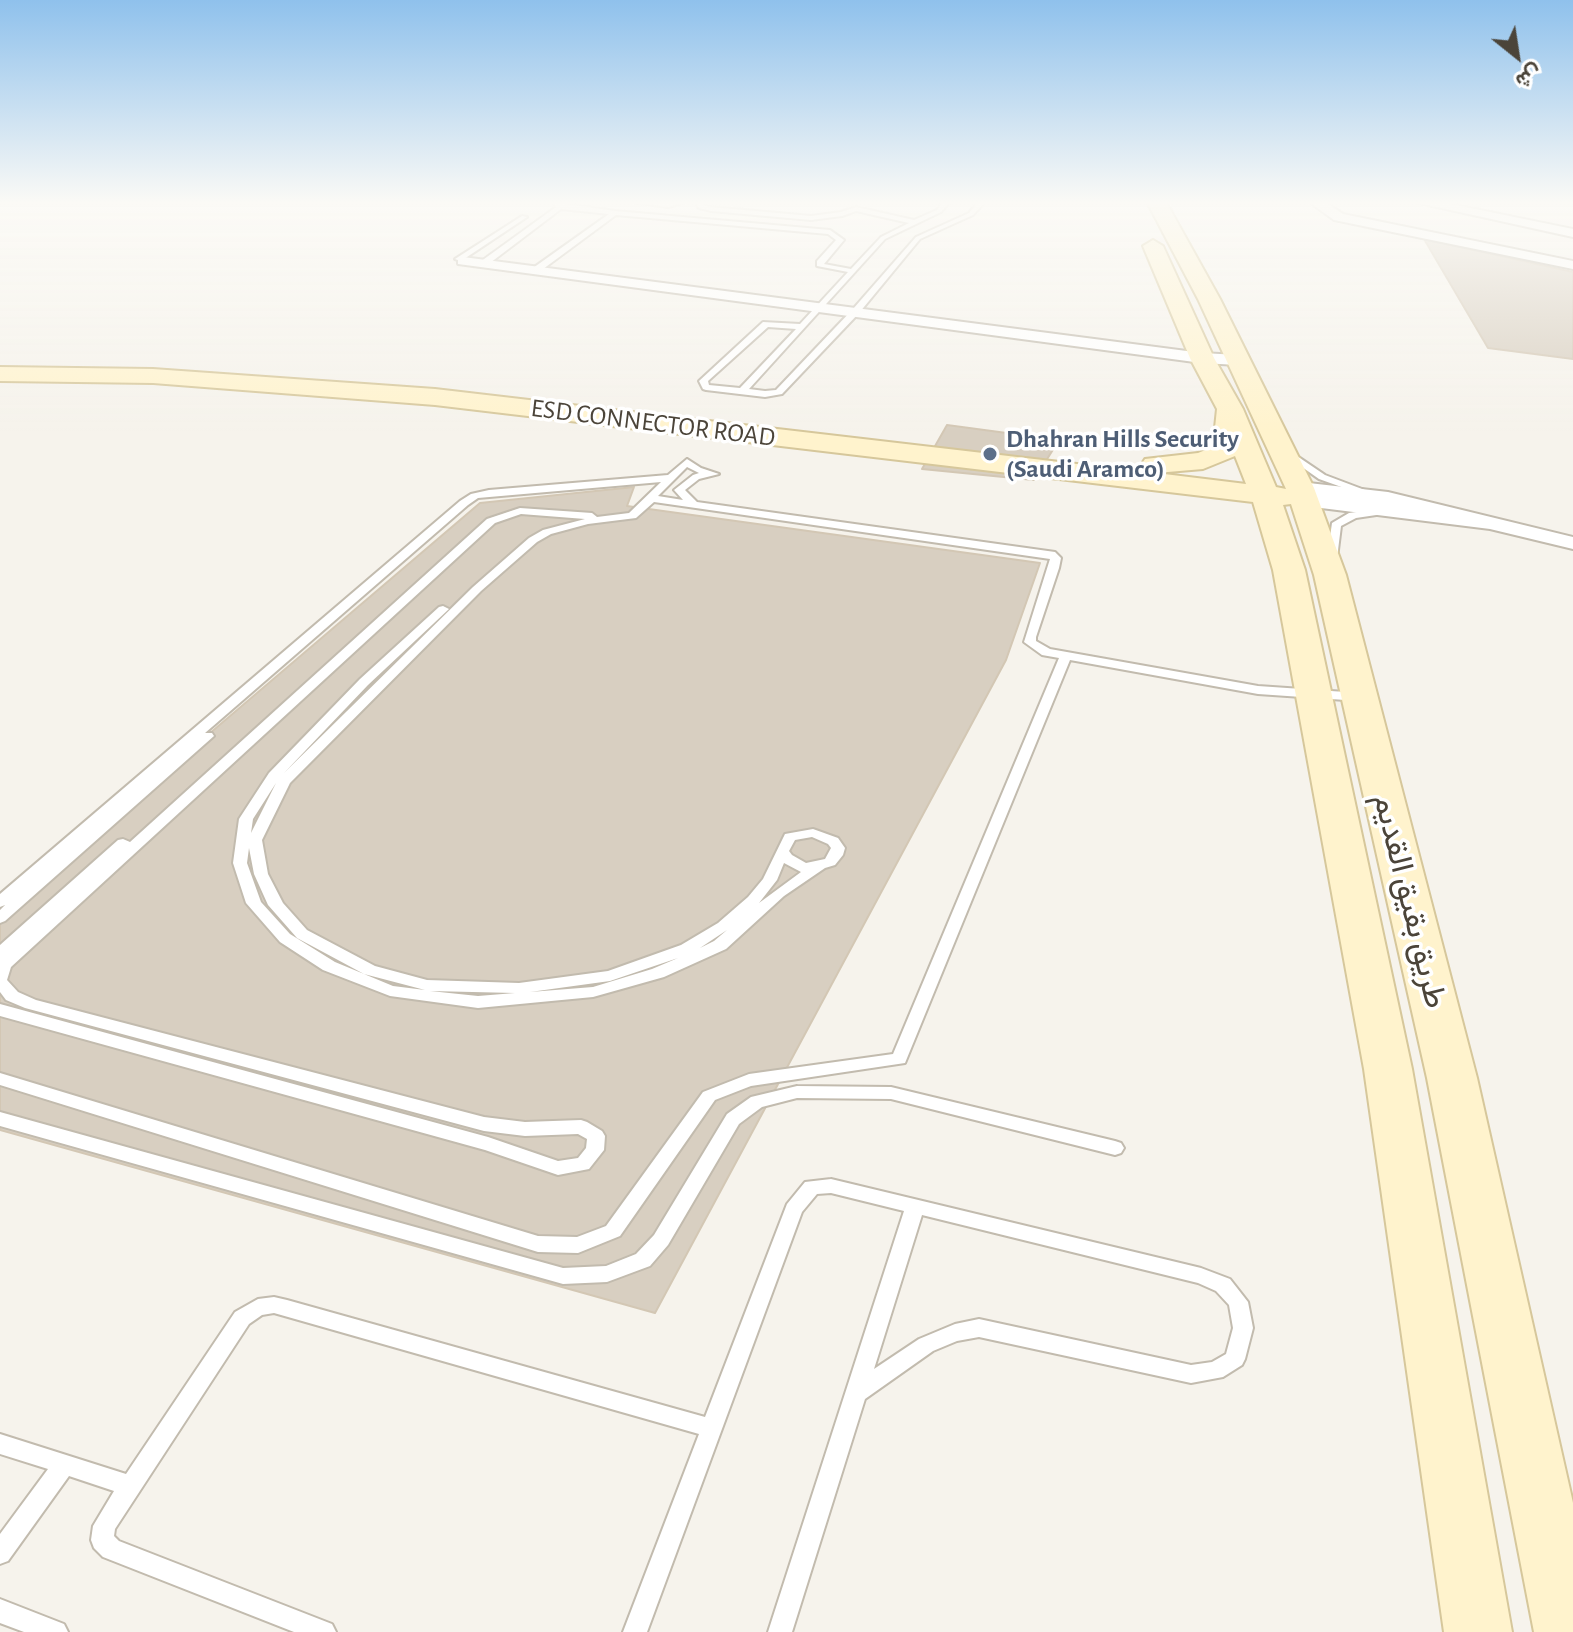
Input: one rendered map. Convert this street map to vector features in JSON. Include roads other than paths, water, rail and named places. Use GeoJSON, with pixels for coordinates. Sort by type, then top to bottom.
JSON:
{"type":"FeatureCollection","features":[{"type":"Feature","properties":{"kind":"main road","name":"طريق بقيق القديم"},"geometry":{"type":"LineString","coordinates":[[1175,278],[1330,575],[1452,1078],[1568,1632]]}},
{"type":"Feature","properties":{"kind":"main road","name":"طريق بقيق القديم"},"geometry":{"type":"LineString","coordinates":[[1187,278],[1220,359],[1230,409],[1282,482],[1283,551],[1388,1069],[1478,1632]]}},
{"type":"Feature","properties":{"kind":"main road","name":"ESD CONNECTOR ROAD"},"geometry":{"type":"LineString","coordinates":[[0,361],[239,367],[401,377],[738,414],[1282,482]]}},
{"type":"Feature","properties":{"kind":"main road","name":"ESD CONNECTOR ROAD"},"geometry":{"type":"LineString","coordinates":[[0,374],[153,376],[435,397],[738,414],[1106,476],[1282,482]]}},
{"type":"Feature","properties":{"kind":"main road"},"geometry":{"type":"LineString","coordinates":[[1152,465],[1203,461],[1224,452],[1228,444],[1230,409]]}},
{"type":"Feature","properties":{"kind":"main road"},"geometry":{"type":"LineString","coordinates":[[1106,476],[1196,493],[1235,507],[1269,532],[1283,551]]}},
{"type":"Feature","properties":{"kind":"street"},"geometry":{"type":"LineString","coordinates":[[601,278],[1220,359]]}},
{"type":"Feature","properties":{"kind":"street"},"geometry":{"type":"LineString","coordinates":[[1282,482],[1490,523],[1573,543]]}},
{"type":"Feature","properties":{"kind":"lane"},"geometry":{"type":"LineString","coordinates":[[738,414],[802,327],[847,278]]}},
{"type":"Feature","properties":{"kind":"lane"},"geometry":{"type":"LineString","coordinates":[[738,414],[779,392],[884,278]]}},
{"type":"Feature","properties":{"kind":"lane"},"geometry":{"type":"LineString","coordinates":[[738,414],[703,381],[766,324],[802,327]]}},
{"type":"Feature","properties":{"kind":"lane"},"geometry":{"type":"LineString","coordinates":[[696,506],[688,502],[679,490],[696,477],[714,474],[698,470],[687,462],[632,516],[588,521],[547,532],[533,540],[477,589],[284,781],[255,840],[261,874],[276,905],[302,934],[370,970],[427,985],[519,988],[610,976],[687,949],[723,926],[753,900],[770,880],[783,844],[790,837],[800,834],[824,835],[838,848],[830,862],[804,868],[794,864],[782,851]]}},
{"type":"Feature","properties":{"kind":"lane"},"geometry":{"type":"LineString","coordinates":[[1282,482],[1322,477],[1394,505]]}},
{"type":"Feature","properties":{"kind":"lane"},"geometry":{"type":"LineString","coordinates":[[0,902],[464,503],[489,493],[665,481]]}},
{"type":"Feature","properties":{"kind":"lane"},"geometry":{"type":"LineString","coordinates":[[0,918],[478,499],[665,481]]}},
{"type":"Feature","properties":{"kind":"lane"},"geometry":{"type":"LineString","coordinates":[[651,499],[1051,554],[1056,558],[1030,642],[1046,652],[1258,690],[1361,697]]}},
{"type":"Feature","properties":{"kind":"lane"},"geometry":{"type":"LineString","coordinates":[[1330,575],[1336,525],[1343,519],[1394,505]]}},
{"type":"Feature","properties":{"kind":"lane"},"geometry":{"type":"LineString","coordinates":[[0,954],[484,517],[497,511],[532,506],[632,516]]}},
{"type":"Feature","properties":{"kind":"lane"},"geometry":{"type":"LineString","coordinates":[[0,1010],[488,1144],[558,1168],[583,1164],[595,1150],[596,1136],[581,1127],[525,1129],[484,1124],[31,1004],[12,996],[0,980],[4,965],[491,521],[520,511],[632,516]]}},
{"type":"Feature","properties":{"kind":"lane"},"geometry":{"type":"LineString","coordinates":[[592,516],[537,530],[521,538],[364,682],[274,776],[246,819],[240,863],[254,903],[285,938],[329,966],[390,991],[478,1002],[593,992],[658,973],[720,945],[779,893],[819,866]]}},
{"type":"Feature","properties":{"kind":"lane"},"geometry":{"type":"LineString","coordinates":[[0,1079],[538,1244],[578,1245],[613,1231],[709,1096],[749,1080],[899,1059],[1066,656]]}},
{"type":"Feature","properties":{"kind":"lane"},"geometry":{"type":"LineString","coordinates":[[0,1119],[563,1276],[607,1274],[643,1260],[661,1240],[733,1119],[757,1102],[797,1092],[891,1093],[1115,1148]]}},
{"type":"Feature","properties":{"kind":"lane"},"geometry":{"type":"LineString","coordinates":[[635,1632],[794,1209],[812,1187],[831,1186],[1201,1276],[1223,1285],[1238,1302],[1243,1328],[1235,1359],[1216,1371],[1191,1374],[979,1328],[955,1333],[926,1345],[856,1393]]}},
{"type":"Feature","properties":{"kind":"lane"},"geometry":{"type":"LineString","coordinates":[[780,1632],[915,1207]]}},
{"type":"Feature","properties":{"kind":"lane"},"geometry":{"type":"LineString","coordinates":[[324,1632],[111,1549],[102,1540],[104,1526],[242,1318],[258,1307],[274,1305],[711,1428]]}},
{"type":"Feature","properties":{"kind":"lane"},"geometry":{"type":"LineString","coordinates":[[0,1444],[130,1486]]}},
{"type":"Feature","properties":{"kind":"lane"},"geometry":{"type":"LineString","coordinates":[[0,1553],[64,1465]]}},
{"type":"Feature","properties":{"kind":"lane"},"geometry":{"type":"LineString","coordinates":[[0,1611],[56,1632]]}},
{"type":"Feature","properties":{"kind":"place","name":"Dhahran Hills Security (Saudi Aramco)"},"geometry":{"type":"Point","coordinates":[990,454]}}]}
